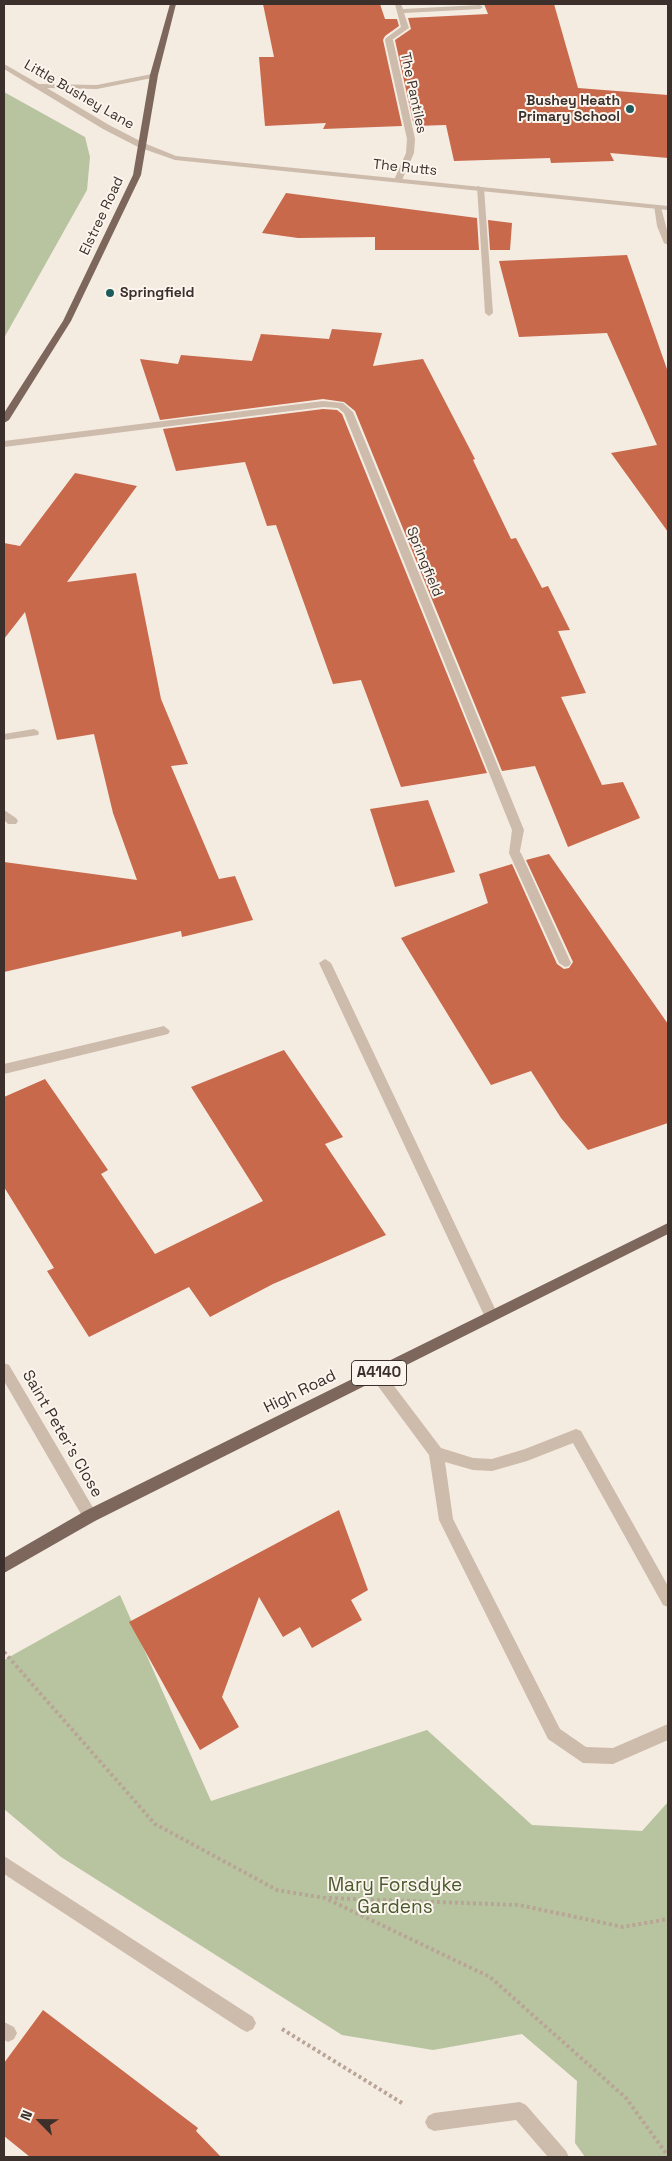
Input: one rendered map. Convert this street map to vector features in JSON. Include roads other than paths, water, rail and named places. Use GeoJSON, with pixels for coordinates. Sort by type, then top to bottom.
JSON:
{"type":"FeatureCollection","features":[{"type":"Feature","properties":{"kind":"main road","name":"Elstree Road"},"geometry":{"type":"LineString","coordinates":[[4,420],[67,321],[137,176],[154,75],[173,4]]}},
{"type":"Feature","properties":{"kind":"main road","name":"High Road"},"geometry":{"type":"LineString","coordinates":[[4,1566],[90,1516],[668,1228]]}},
{"type":"Feature","properties":{"kind":"street"},"geometry":{"type":"LineString","coordinates":[[399,7],[480,7]]}},
{"type":"Feature","properties":{"kind":"street","name":"The Pantiles"},"geometry":{"type":"LineString","coordinates":[[398,180],[410,153],[411,139],[389,40],[405,28],[399,7]]}},
{"type":"Feature","properties":{"kind":"street","name":"Little Bushey Lane"},"geometry":{"type":"LineString","coordinates":[[4,66],[141,146]]}},
{"type":"Feature","properties":{"kind":"street"},"geometry":{"type":"LineString","coordinates":[[40,86],[98,87],[154,75]]}},
{"type":"Feature","properties":{"kind":"street","name":"The Rutts"},"geometry":{"type":"LineString","coordinates":[[141,146],[175,158],[668,208]]}},
{"type":"Feature","properties":{"kind":"street"},"geometry":{"type":"LineString","coordinates":[[480,188],[489,313]]}},
{"type":"Feature","properties":{"kind":"street"},"geometry":{"type":"LineString","coordinates":[[657,207],[661,226],[668,243]]}},
{"type":"Feature","properties":{"kind":"street","name":"Springfield"},"geometry":{"type":"LineString","coordinates":[[4,444],[323,404],[340,405],[348,412],[518,830],[515,853],[565,963]]}},
{"type":"Feature","properties":{"kind":"street"},"geometry":{"type":"LineString","coordinates":[[4,737],[34,733]]}},
{"type":"Feature","properties":{"kind":"street"},"geometry":{"type":"LineString","coordinates":[[325,963],[491,1315]]}},
{"type":"Feature","properties":{"kind":"street"},"geometry":{"type":"LineString","coordinates":[[4,1069],[164,1031]]}},
{"type":"Feature","properties":{"kind":"street","name":"Saint Peter's Close"},"geometry":{"type":"LineString","coordinates":[[4,1369],[90,1516]]}},
{"type":"Feature","properties":{"kind":"street"},"geometry":{"type":"LineString","coordinates":[[377,1374],[436,1453],[446,1520],[554,1734],[583,1755],[613,1756],[668,1732]]}},
{"type":"Feature","properties":{"kind":"street"},"geometry":{"type":"LineString","coordinates":[[436,1453],[473,1464],[492,1465],[527,1455],[576,1435],[668,1600]]}},
{"type":"Feature","properties":{"kind":"street"},"geometry":{"type":"LineString","coordinates":[[4,1864],[247,2023]]}},
{"type":"Feature","properties":{"kind":"street"},"geometry":{"type":"LineString","coordinates":[[434,2122],[520,2111],[560,2157]]}},
{"type":"Feature","properties":{"kind":"place","name":"Bushey Heath Primary School"},"geometry":{"type":"Point","coordinates":[630,109]}},
{"type":"Feature","properties":{"kind":"place","name":"Springfield"},"geometry":{"type":"Point","coordinates":[110,293]}},
{"type":"Feature","properties":{"kind":"park label","name":"Mary Forsdyke Gardens"},"geometry":{"type":"Point","coordinates":[395,1897]}}]}
